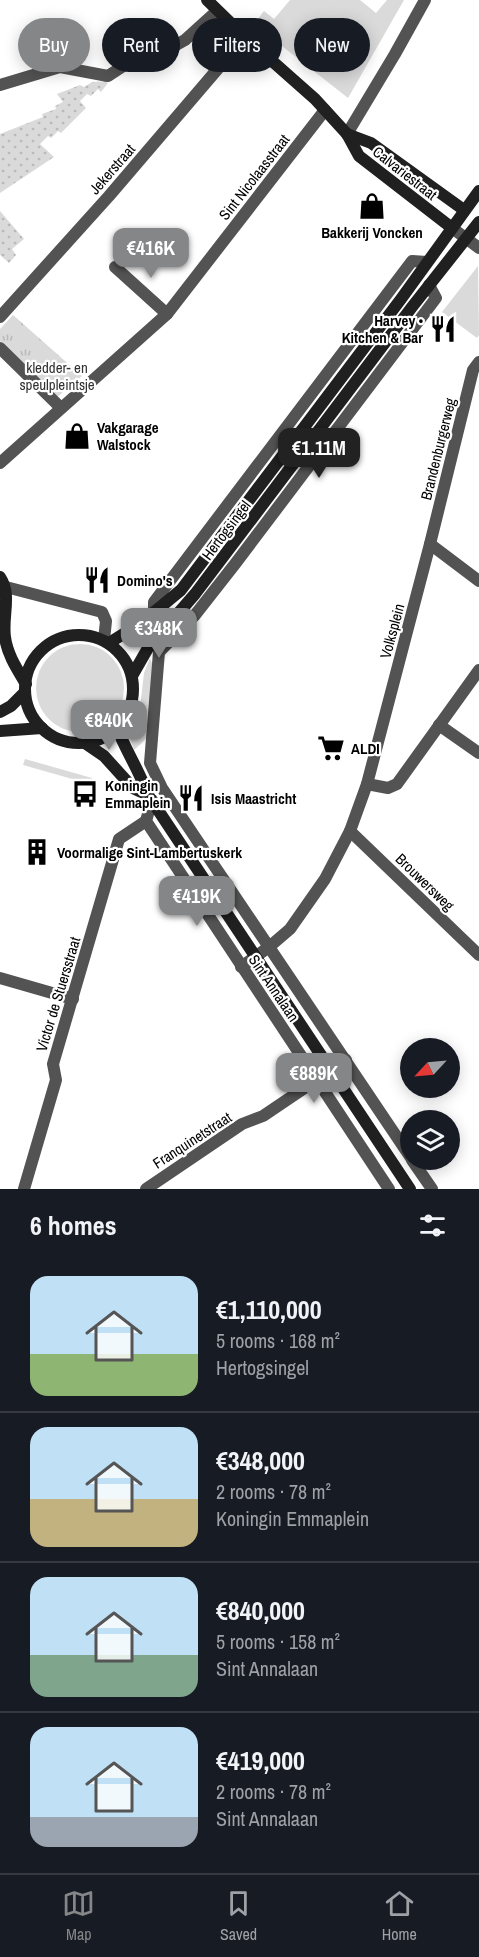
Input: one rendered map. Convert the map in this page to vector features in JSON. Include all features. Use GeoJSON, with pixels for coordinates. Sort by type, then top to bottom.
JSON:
{"type":"FeatureCollection","features":[{"type":"Feature","properties":{"kind":"main road","name":"Calvariestraat"},"geometry":{"type":"LineString","coordinates":[[207,0],[224,18]]}},
{"type":"Feature","properties":{"kind":"main road","name":"Calvariestraat"},"geometry":{"type":"LineString","coordinates":[[282,71],[325,110],[347,134],[359,156],[452,228]]}},
{"type":"Feature","properties":{"kind":"main road","name":"Calvariestraat"},"geometry":{"type":"LineString","coordinates":[[347,134],[371,142],[464,210]]}},
{"type":"Feature","properties":{"kind":"main road","name":"Hertogsingel"},"geometry":{"type":"LineString","coordinates":[[106,642],[154,613],[175,597],[479,191]]}},
{"type":"Feature","properties":{"kind":"main road","name":"Hertogsingel"},"geometry":{"type":"LineString","coordinates":[[132,676],[148,648],[170,632],[195,594],[479,221]]}},
{"type":"Feature","properties":{"kind":"main road"},"geometry":{"type":"LineString","coordinates":[[0,712],[11,706],[25,688],[27,674],[34,659],[51,642],[75,635],[91,636],[106,642],[125,660],[132,676],[133,695],[123,721],[102,738],[72,742],[59,739],[42,728],[30,711],[25,688],[6,643],[3,582]]}},
{"type":"Feature","properties":{"kind":"main road"},"geometry":{"type":"LineString","coordinates":[[0,731],[42,728]]}},
{"type":"Feature","properties":{"kind":"main road","name":"Sint Annalaan"},"geometry":{"type":"LineString","coordinates":[[117,728],[150,798],[410,1189]]}},
{"type":"Feature","properties":{"kind":"main road","name":"Sint Annalaan"},"geometry":{"type":"LineString","coordinates":[[85,742],[104,756],[133,788],[150,798]]}},
{"type":"Feature","properties":{"kind":"street"},"geometry":{"type":"LineString","coordinates":[[347,134],[425,0]]}},
{"type":"Feature","properties":{"kind":"street"},"geometry":{"type":"LineString","coordinates":[[0,85],[60,67],[108,76],[140,55],[149,63],[185,40],[217,11]]}},
{"type":"Feature","properties":{"kind":"street","name":"Jekerstraat"},"geometry":{"type":"LineString","coordinates":[[0,318],[216,72]]}},
{"type":"Feature","properties":{"kind":"street","name":"Sint Nicolaasstraat"},"geometry":{"type":"LineString","coordinates":[[0,463],[166,314],[325,110]]}},
{"type":"Feature","properties":{"kind":"street"},"geometry":{"type":"LineString","coordinates":[[464,210],[479,221]]}},
{"type":"Feature","properties":{"kind":"street"},"geometry":{"type":"LineString","coordinates":[[452,228],[479,248]]}},
{"type":"Feature","properties":{"kind":"street"},"geometry":{"type":"LineString","coordinates":[[115,267],[166,314]]}},
{"type":"Feature","properties":{"kind":"street"},"geometry":{"type":"LineString","coordinates":[[0,348],[61,408]]}},
{"type":"Feature","properties":{"kind":"street","name":"Brandenburgerweg"},"geometry":{"type":"LineString","coordinates":[[430,544],[473,370],[479,362]]}},
{"type":"Feature","properties":{"kind":"street"},"geometry":{"type":"LineString","coordinates":[[430,544],[479,581]]}},
{"type":"Feature","properties":{"kind":"street","name":"Volksplein"},"geometry":{"type":"LineString","coordinates":[[241,967],[285,934],[308,906],[350,831],[367,784],[430,544]]}},
{"type":"Feature","properties":{"kind":"street"},"geometry":{"type":"LineString","coordinates":[[3,582],[102,612],[106,621],[106,642]]}},
{"type":"Feature","properties":{"kind":"street","name":"Sint Annalaan"},"geometry":{"type":"LineString","coordinates":[[170,632],[158,658],[151,769],[172,804],[400,1141]]}},
{"type":"Feature","properties":{"kind":"street"},"geometry":{"type":"LineString","coordinates":[[367,784],[388,788],[397,784],[479,670]]}},
{"type":"Feature","properties":{"kind":"street"},"geometry":{"type":"LineString","coordinates":[[440,725],[479,753]]}},
{"type":"Feature","properties":{"kind":"street"},"geometry":{"type":"LineString","coordinates":[[146,821],[150,798]]}},
{"type":"Feature","properties":{"kind":"street"},"geometry":{"type":"LineString","coordinates":[[160,812],[172,804]]}},
{"type":"Feature","properties":{"kind":"street","name":"Sint Annalaan"},"geometry":{"type":"LineString","coordinates":[[146,821],[390,1189]]}},
{"type":"Feature","properties":{"kind":"street","name":"Victor de Stuersstraat"},"geometry":{"type":"LineString","coordinates":[[24,1189],[56,1080],[53,1064],[119,838],[146,821]]}},
{"type":"Feature","properties":{"kind":"street","name":"Brouwersweg"},"geometry":{"type":"LineString","coordinates":[[350,831],[479,955]]}},
{"type":"Feature","properties":{"kind":"street"},"geometry":{"type":"LineString","coordinates":[[0,978],[73,999]]}},
{"type":"Feature","properties":{"kind":"street","name":"Franquinetstraat"},"geometry":{"type":"LineString","coordinates":[[146,1189],[242,1124],[263,1116],[346,1060]]}},
{"type":"Feature","properties":{"kind":"street","name":"Sint Annalaan"},"geometry":{"type":"LineString","coordinates":[[419,1170],[432,1189]]}},
{"type":"Feature","properties":{"kind":"green space"},"geometry":{"type":"Polygon","coordinates":[[[290,0],[360,0],[376,13],[387,0],[404,0],[370,60],[370,18],[294,18],[294,55],[282,46],[282,18],[275,18],[290,0]]]}},
{"type":"Feature","properties":{"kind":"green space"},"geometry":{"type":"Polygon","coordinates":[[[264,11],[273,18],[259,18],[264,11]]]}},
{"type":"Feature","properties":{"kind":"green space"},"geometry":{"type":"Polygon","coordinates":[[[315,72],[363,72],[348,98],[315,72]]]}},
{"type":"Feature","properties":{"kind":"green space"},"geometry":{"type":"Polygon","coordinates":[[[105,81],[108,83],[101,92],[98,89],[91,96],[87,94],[80,101],[86,108],[61,133],[58,131],[51,138],[48,136],[40,144],[54,157],[0,193],[0,134],[43,117],[42,114],[56,109],[55,106],[63,102],[57,94],[80,85],[84,87],[92,82],[105,81]]]}},
{"type":"Feature","properties":{"kind":"green space"},"geometry":{"type":"Polygon","coordinates":[[[0,211],[24,239],[12,249],[16,255],[9,263],[0,255],[0,211]]]}},
{"type":"Feature","properties":{"kind":"green space"},"geometry":{"type":"Polygon","coordinates":[[[478,266],[479,335],[477,338],[442,312],[478,266]]]}},
{"type":"Feature","properties":{"kind":"green space","name":"kledder- en speulpleintsje"},"geometry":{"type":"Polygon","coordinates":[[[13,315],[82,376],[56,398],[0,341],[0,329],[13,315]]]}},
{"type":"Feature","properties":{"kind":"green space"},"geometry":{"type":"Polygon","coordinates":[[[80,644],[97,648],[111,657],[120,671],[124,688],[120,705],[111,719],[97,728],[80,732],[63,728],[49,719],[40,705],[36,688],[40,671],[49,657],[63,648],[80,644]]]}},
{"type":"Feature","properties":{"kind":"green space"},"geometry":{"type":"Polygon","coordinates":[[[150,658],[153,666],[147,738],[134,750],[130,729],[140,708],[144,673],[150,658]]]}},
{"type":"Feature","properties":{"kind":"green space"},"geometry":{"type":"Polygon","coordinates":[[[25,759],[92,778],[90,784],[23,765],[25,759]]]}},
{"type":"Feature","properties":{"kind":"place","name":"Bakkerij Voncken"},"geometry":{"type":"Point","coordinates":[372,206]}},
{"type":"Feature","properties":{"kind":"place","name":"Harvey • Kitchen & Bar"},"geometry":{"type":"Point","coordinates":[443,329]}},
{"type":"Feature","properties":{"kind":"place","name":"Vakgarage Walstock"},"geometry":{"type":"Point","coordinates":[77,436]}},
{"type":"Feature","properties":{"kind":"place","name":"Domino's"},"geometry":{"type":"Point","coordinates":[97,580]}},
{"type":"Feature","properties":{"kind":"place","name":"ALDI"},"geometry":{"type":"Point","coordinates":[331,748]}},
{"type":"Feature","properties":{"kind":"place","name":"Koningin Emmaplein"},"geometry":{"type":"Point","coordinates":[85,794]}},
{"type":"Feature","properties":{"kind":"place","name":"Isis Maastricht"},"geometry":{"type":"Point","coordinates":[191,798]}},
{"type":"Feature","properties":{"kind":"place","name":"Voormalige Sint-Lambertuskerk"},"geometry":{"type":"Point","coordinates":[37,852]}}]}
